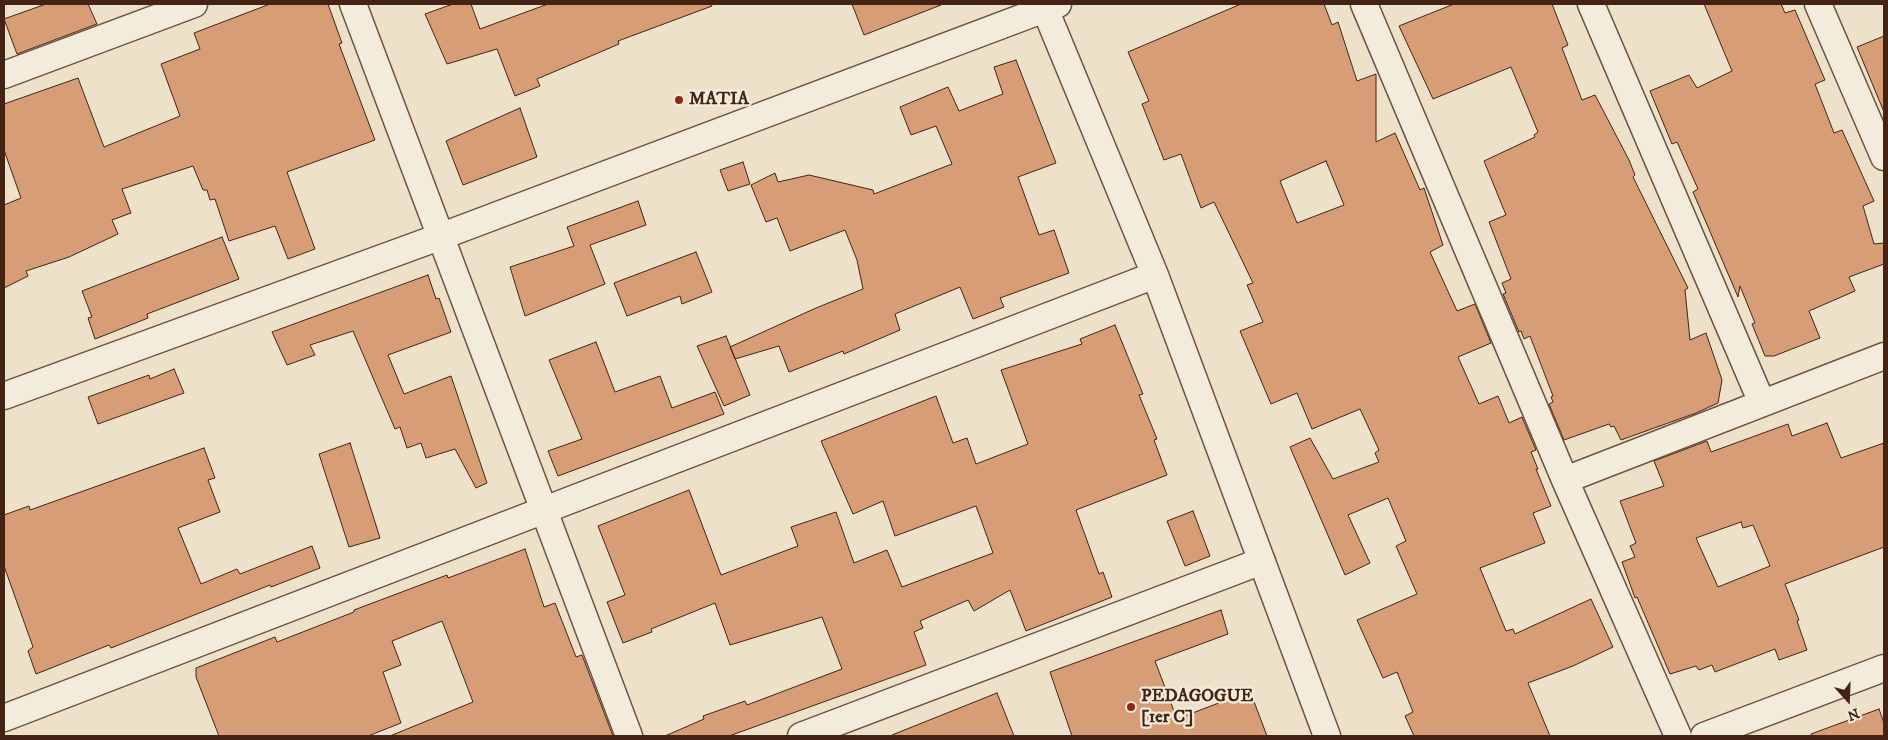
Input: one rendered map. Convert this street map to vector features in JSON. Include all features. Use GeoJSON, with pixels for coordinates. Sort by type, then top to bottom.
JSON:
{"type":"FeatureCollection","features":[{"type":"Feature","properties":{"kind":"street"},"geometry":{"type":"LineString","coordinates":[[4,75],[194,4]]}},
{"type":"Feature","properties":{"kind":"street"},"geometry":{"type":"LineString","coordinates":[[353,4],[629,736]]}},
{"type":"Feature","properties":{"kind":"street"},"geometry":{"type":"LineString","coordinates":[[1364,4],[1565,480],[1678,736]]}},
{"type":"Feature","properties":{"kind":"street"},"geometry":{"type":"LineString","coordinates":[[1591,4],[1762,403]]}},
{"type":"Feature","properties":{"kind":"street"},"geometry":{"type":"LineString","coordinates":[[1818,4],[1884,157]]}},
{"type":"Feature","properties":{"kind":"street"},"geometry":{"type":"LineString","coordinates":[[4,396],[442,236],[1049,5],[1155,275],[1327,736]]}},
{"type":"Feature","properties":{"kind":"street"},"geometry":{"type":"LineString","coordinates":[[4,718],[1155,275]]}},
{"type":"Feature","properties":{"kind":"street"},"geometry":{"type":"LineString","coordinates":[[1565,480],[1884,356]]}},
{"type":"Feature","properties":{"kind":"street"},"geometry":{"type":"LineString","coordinates":[[801,736],[1262,561]]}},
{"type":"Feature","properties":{"kind":"street"},"geometry":{"type":"LineString","coordinates":[[1704,736],[1884,668]]}},
{"type":"Feature","properties":{"kind":"building"},"geometry":{"type":"Polygon","coordinates":[[[46,4],[88,4],[97,24],[17,54],[4,19],[46,4]]]}},
{"type":"Feature","properties":{"kind":"building"},"geometry":{"type":"Polygon","coordinates":[[[270,4],[328,4],[342,43],[339,44],[375,140],[287,172],[315,249],[288,259],[275,226],[229,241],[215,199],[210,200],[207,190],[203,190],[193,166],[122,189],[131,213],[112,220],[118,234],[69,257],[26,271],[28,276],[4,288],[4,205],[21,198],[4,150],[4,104],[78,78],[104,147],[180,116],[161,64],[200,49],[194,33],[270,4]]]}},
{"type":"Feature","properties":{"kind":"building"},"geometry":{"type":"Polygon","coordinates":[[[453,4],[471,4],[480,29],[548,4],[711,4],[712,6],[618,41],[619,44],[537,79],[540,86],[515,96],[497,49],[447,64],[425,14],[453,4]]]}},
{"type":"Feature","properties":{"kind":"building"},"geometry":{"type":"Polygon","coordinates":[[[852,4],[941,4],[941,5],[864,35],[852,4]]]}},
{"type":"Feature","properties":{"kind":"building"},"geometry":{"type":"Polygon","coordinates":[[[1241,4],[1324,4],[1332,25],[1338,22],[1357,81],[1376,74],[1376,142],[1395,133],[1420,190],[1424,188],[1443,245],[1430,252],[1457,311],[1475,304],[1491,343],[1458,357],[1479,404],[1498,396],[1509,423],[1522,417],[1536,450],[1531,452],[1551,506],[1533,513],[1545,543],[1480,568],[1506,631],[1513,629],[1515,634],[1591,599],[1613,647],[1573,666],[1528,683],[1550,736],[1414,736],[1405,716],[1413,712],[1397,672],[1383,678],[1357,620],[1417,594],[1396,546],[1406,541],[1388,498],[1348,515],[1370,563],[1345,575],[1290,447],[1310,438],[1333,479],[1379,462],[1375,453],[1379,450],[1360,409],[1312,429],[1297,393],[1271,404],[1240,331],[1263,322],[1247,285],[1253,283],[1214,202],[1201,208],[1181,154],[1164,160],[1142,104],[1149,101],[1128,52],[1241,4]],[[1326,161],[1280,181],[1297,223],[1344,205],[1326,161]]]}},
{"type":"Feature","properties":{"kind":"building"},"geometry":{"type":"Polygon","coordinates":[[[1454,4],[1552,4],[1568,45],[1562,48],[1582,100],[1595,95],[1629,160],[1635,175],[1633,177],[1688,288],[1685,290],[1690,340],[1706,333],[1722,380],[1718,403],[1696,413],[1621,440],[1614,426],[1611,427],[1609,424],[1564,440],[1549,404],[1553,402],[1551,397],[1553,396],[1530,336],[1524,339],[1521,331],[1519,332],[1503,294],[1506,293],[1502,283],[1511,279],[1489,222],[1506,215],[1484,161],[1535,137],[1534,135],[1538,132],[1511,67],[1433,99],[1399,26],[1454,4]]]}},
{"type":"Feature","properties":{"kind":"building"},"geometry":{"type":"Polygon","coordinates":[[[1704,4],[1781,4],[1785,13],[1795,10],[1825,80],[1815,84],[1834,133],[1842,130],[1874,201],[1863,206],[1874,244],[1884,243],[1884,264],[1849,277],[1855,291],[1809,311],[1820,338],[1774,356],[1765,356],[1752,324],[1755,323],[1740,286],[1738,297],[1693,192],[1698,189],[1677,142],[1672,144],[1650,91],[1689,75],[1697,88],[1732,71],[1704,4]]]}},
{"type":"Feature","properties":{"kind":"building"},"geometry":{"type":"Polygon","coordinates":[[[1884,36],[1884,112],[1857,47],[1884,36]]]}},
{"type":"Feature","properties":{"kind":"building"},"geometry":{"type":"Polygon","coordinates":[[[1016,60],[1056,163],[1018,177],[1039,235],[1054,230],[1069,273],[1000,298],[1004,307],[973,319],[960,287],[895,314],[900,330],[844,354],[843,351],[789,372],[779,346],[735,359],[730,347],[863,289],[857,260],[845,230],[790,251],[777,218],[766,222],[751,185],[775,173],[778,182],[809,175],[873,190],[874,194],[952,164],[936,126],[911,135],[900,107],[948,87],[959,111],[1003,94],[994,67],[1016,60]]]}},
{"type":"Feature","properties":{"kind":"building"},"geometry":{"type":"Polygon","coordinates":[[[520,108],[537,157],[463,185],[446,141],[520,108]]]}},
{"type":"Feature","properties":{"kind":"building"},"geometry":{"type":"Polygon","coordinates":[[[743,162],[750,184],[728,191],[720,170],[743,162]]]}},
{"type":"Feature","properties":{"kind":"building"},"geometry":{"type":"Polygon","coordinates":[[[638,201],[646,225],[590,245],[605,284],[525,316],[510,267],[574,246],[567,227],[638,201]]]}},
{"type":"Feature","properties":{"kind":"building"},"geometry":{"type":"Polygon","coordinates":[[[222,237],[239,279],[147,314],[148,318],[95,339],[88,318],[92,317],[82,291],[222,237]]]}},
{"type":"Feature","properties":{"kind":"building"},"geometry":{"type":"Polygon","coordinates":[[[696,252],[712,292],[682,304],[680,296],[627,316],[614,283],[696,252]]]}},
{"type":"Feature","properties":{"kind":"building"},"geometry":{"type":"Polygon","coordinates":[[[428,275],[436,299],[439,298],[451,332],[388,355],[404,394],[451,376],[487,483],[476,488],[455,449],[426,458],[421,443],[407,448],[400,427],[395,429],[353,331],[310,345],[315,355],[287,365],[272,332],[428,275]]]}},
{"type":"Feature","properties":{"kind":"building"},"geometry":{"type":"Polygon","coordinates":[[[1115,325],[1143,394],[1139,395],[1157,439],[1154,440],[1167,475],[1076,510],[1099,574],[1103,572],[1112,597],[1026,631],[1010,590],[974,611],[968,600],[920,621],[923,628],[914,632],[926,665],[729,736],[665,736],[704,719],[703,716],[745,701],[747,705],[842,669],[822,617],[730,645],[715,603],[651,629],[652,632],[623,643],[607,602],[625,595],[598,526],[689,490],[721,575],[798,546],[791,527],[836,512],[854,563],[887,550],[902,587],[993,553],[976,506],[895,536],[883,501],[853,514],[821,441],[936,396],[953,443],[967,438],[976,464],[1028,444],[1001,370],[1082,344],[1080,339],[1115,325]]]}},
{"type":"Feature","properties":{"kind":"building"},"geometry":{"type":"Polygon","coordinates":[[[726,336],[750,395],[724,406],[697,346],[726,336]]]}},
{"type":"Feature","properties":{"kind":"building"},"geometry":{"type":"Polygon","coordinates":[[[596,342],[615,392],[660,376],[672,408],[715,392],[724,414],[558,476],[548,451],[582,439],[549,360],[596,342]]]}},
{"type":"Feature","properties":{"kind":"building"},"geometry":{"type":"Polygon","coordinates":[[[174,369],[184,393],[98,424],[88,397],[149,375],[150,379],[174,369]]]}},
{"type":"Feature","properties":{"kind":"building"},"geometry":{"type":"Polygon","coordinates":[[[1827,423],[1841,458],[1884,443],[1884,547],[1785,584],[1799,620],[1797,621],[1807,650],[1779,660],[1775,649],[1715,672],[1712,665],[1699,670],[1696,666],[1670,674],[1637,597],[1635,598],[1622,562],[1635,557],[1630,546],[1636,543],[1620,501],[1664,486],[1654,461],[1707,441],[1711,452],[1788,424],[1792,436],[1827,423]],[[1741,522],[1696,538],[1718,587],[1770,566],[1753,525],[1743,528],[1741,522]]]}},
{"type":"Feature","properties":{"kind":"building"},"geometry":{"type":"Polygon","coordinates":[[[350,443],[380,538],[349,547],[319,454],[350,443]]]}},
{"type":"Feature","properties":{"kind":"building"},"geometry":{"type":"Polygon","coordinates":[[[204,448],[215,478],[208,480],[220,512],[178,528],[201,584],[237,569],[240,574],[312,546],[320,568],[271,587],[270,585],[111,648],[109,645],[36,674],[28,651],[33,647],[4,566],[4,515],[29,506],[30,510],[204,448]]]}},
{"type":"Feature","properties":{"kind":"building"},"geometry":{"type":"Polygon","coordinates":[[[1193,511],[1210,556],[1185,566],[1167,521],[1193,511]]]}},
{"type":"Feature","properties":{"kind":"building"},"geometry":{"type":"Polygon","coordinates":[[[525,549],[544,607],[555,603],[576,657],[582,655],[613,736],[390,736],[473,702],[442,621],[392,641],[401,665],[383,672],[401,723],[368,736],[219,736],[196,677],[196,668],[275,637],[277,642],[354,612],[354,610],[447,575],[448,578],[525,549]]]}},
{"type":"Feature","properties":{"kind":"building"},"geometry":{"type":"Polygon","coordinates":[[[1221,610],[1228,634],[1155,661],[1177,719],[1250,691],[1267,736],[1072,736],[1050,672],[1221,610]]]}},
{"type":"Feature","properties":{"kind":"building"},"geometry":{"type":"Polygon","coordinates":[[[997,693],[1014,736],[892,736],[892,735],[997,693]]]}},
{"type":"Feature","properties":{"kind":"building"},"geometry":{"type":"Polygon","coordinates":[[[1879,709],[1884,723],[1884,736],[1811,736],[1811,734],[1879,709]]]}},
{"type":"Feature","properties":{"kind":"place","name":"MATIA"},"geometry":{"type":"Point","coordinates":[679,100]}},
{"type":"Feature","properties":{"kind":"place","name":"PEDAGOGUE [1er C]"},"geometry":{"type":"Point","coordinates":[1131,707]}}]}
